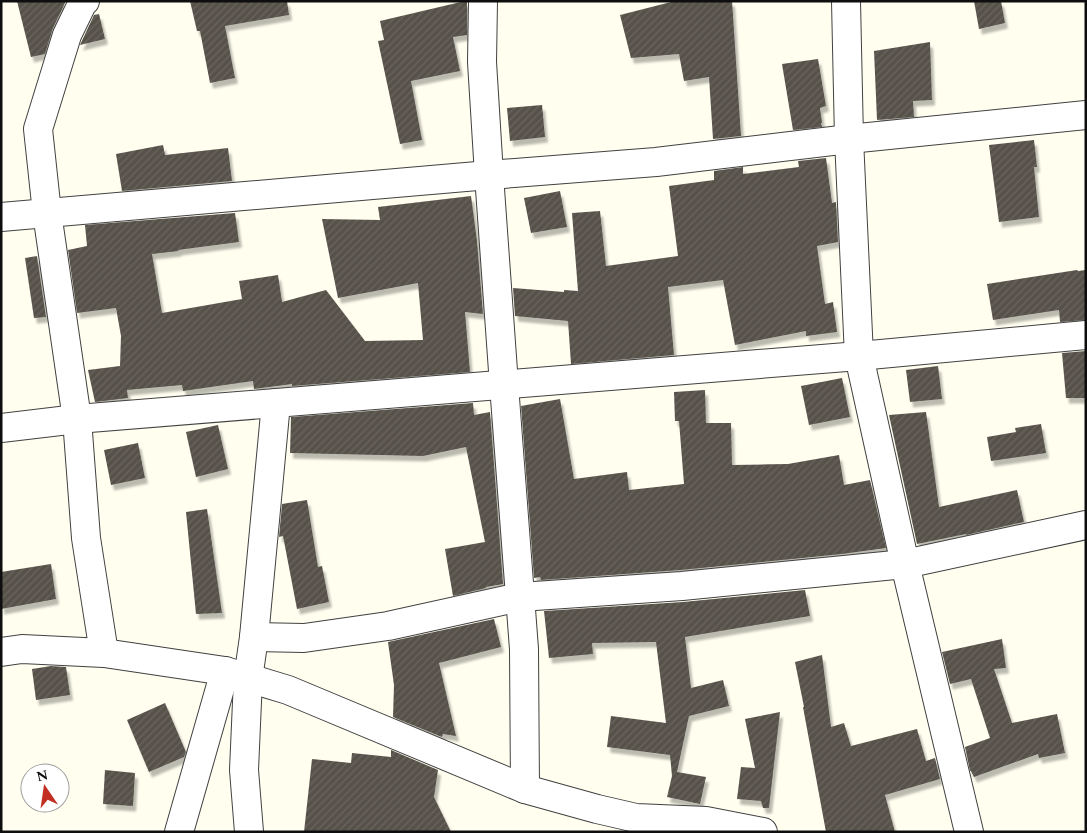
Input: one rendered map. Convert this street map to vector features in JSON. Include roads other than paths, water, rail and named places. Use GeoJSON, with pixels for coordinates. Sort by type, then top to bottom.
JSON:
{"type":"FeatureCollection","features":[{"type":"Feature","properties":{"kind":"street"},"geometry":{"type":"LineString","coordinates":[[85,1],[67,35],[38,129],[76,419],[86,538],[104,653]]}},
{"type":"Feature","properties":{"kind":"street"},"geometry":{"type":"LineString","coordinates":[[483,1],[482,62],[489,175],[524,649],[525,789]]}},
{"type":"Feature","properties":{"kind":"street"},"geometry":{"type":"LineString","coordinates":[[846,1],[849,139],[859,356],[905,564],[969,832]]}},
{"type":"Feature","properties":{"kind":"street"},"geometry":{"type":"LineString","coordinates":[[1,217],[656,162],[849,139],[1086,115]]}},
{"type":"Feature","properties":{"kind":"street"},"geometry":{"type":"LineString","coordinates":[[1,428],[76,419],[1086,336]]}},
{"type":"Feature","properties":{"kind":"street"},"geometry":{"type":"LineString","coordinates":[[179,832],[237,675],[254,637],[276,403]]}},
{"type":"Feature","properties":{"kind":"street"},"geometry":{"type":"LineString","coordinates":[[254,637],[304,638],[388,626],[520,596],[682,586],[905,564],[1086,525]]}},
{"type":"Feature","properties":{"kind":"street"},"geometry":{"type":"LineString","coordinates":[[1,652],[22,649],[104,653],[237,675],[288,690],[525,789],[636,818],[706,821],[763,832]]}},
{"type":"Feature","properties":{"kind":"street"},"geometry":{"type":"LineString","coordinates":[[237,675],[249,832]]}}]}
